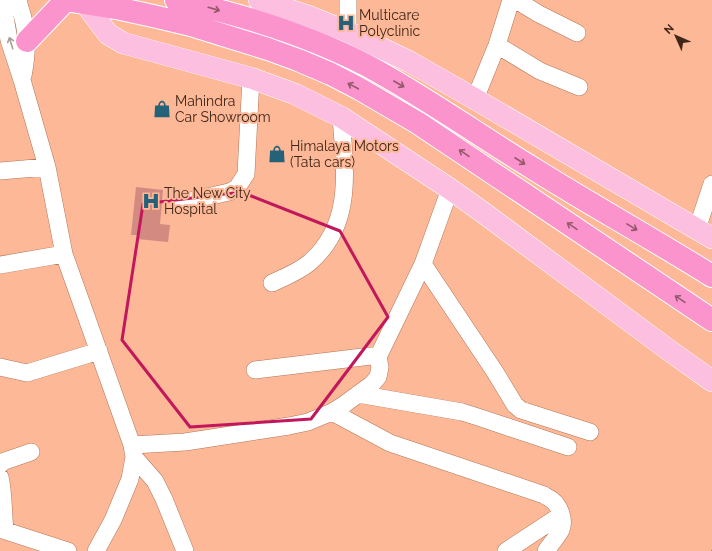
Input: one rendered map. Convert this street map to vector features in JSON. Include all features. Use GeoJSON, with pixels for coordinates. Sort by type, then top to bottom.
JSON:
{"type":"FeatureCollection","features":[{"type":"Feature","properties":{"kind":"highway"},"geometry":{"type":"LineString","coordinates":[[176,0],[270,26],[318,44],[365,65],[441,109],[534,170],[622,221],[712,276]]}},
{"type":"Feature","properties":{"kind":"highway"},"geometry":{"type":"LineString","coordinates":[[26,41],[72,1],[153,16],[217,33],[292,58],[331,74],[418,123],[629,266],[712,320]]}},
{"type":"Feature","properties":{"kind":"main road"},"geometry":{"type":"LineString","coordinates":[[259,0],[308,16],[348,32],[410,62],[704,233]]}},
{"type":"Feature","properties":{"kind":"main road"},"geometry":{"type":"LineString","coordinates":[[72,1],[108,34],[123,43],[250,78],[295,94],[341,117],[488,216],[676,356],[712,381]]}},
{"type":"Feature","properties":{"kind":"street"},"geometry":{"type":"LineString","coordinates":[[2,0],[9,40],[47,167],[64,254],[133,451],[158,487],[185,551]]}},
{"type":"Feature","properties":{"kind":"street"},"geometry":{"type":"LineString","coordinates":[[18,0],[25,28],[26,41],[26,55],[22,80]]}},
{"type":"Feature","properties":{"kind":"street"},"geometry":{"type":"LineString","coordinates":[[348,0],[348,32]]}},
{"type":"Feature","properties":{"kind":"street"},"geometry":{"type":"LineString","coordinates":[[475,99],[497,45],[511,0]]}},
{"type":"Feature","properties":{"kind":"street"},"geometry":{"type":"LineString","coordinates":[[516,0],[576,33]]}},
{"type":"Feature","properties":{"kind":"street"},"geometry":{"type":"LineString","coordinates":[[497,45],[540,71],[579,87]]}},
{"type":"Feature","properties":{"kind":"street"},"geometry":{"type":"LineString","coordinates":[[183,203],[229,192],[237,188],[246,174],[250,78]]}},
{"type":"Feature","properties":{"kind":"street"},"geometry":{"type":"LineString","coordinates":[[272,283],[290,275],[308,263],[321,251],[336,228],[343,201],[345,165],[341,117]]}},
{"type":"Feature","properties":{"kind":"street"},"geometry":{"type":"LineString","coordinates":[[0,171],[47,167]]}},
{"type":"Feature","properties":{"kind":"street"},"geometry":{"type":"LineString","coordinates":[[704,233],[712,184]]}},
{"type":"Feature","properties":{"kind":"street"},"geometry":{"type":"LineString","coordinates":[[133,451],[308,422],[332,412],[372,384],[378,377],[380,367],[378,357],[423,264],[450,189]]}},
{"type":"Feature","properties":{"kind":"street"},"geometry":{"type":"LineString","coordinates":[[0,265],[64,254]]}},
{"type":"Feature","properties":{"kind":"street"},"geometry":{"type":"LineString","coordinates":[[423,264],[495,372],[515,405],[521,410],[590,432]]}},
{"type":"Feature","properties":{"kind":"street"},"geometry":{"type":"LineString","coordinates":[[0,367],[26,373],[99,351]]}},
{"type":"Feature","properties":{"kind":"street"},"geometry":{"type":"LineString","coordinates":[[255,370],[371,356],[378,357]]}},
{"type":"Feature","properties":{"kind":"street"},"geometry":{"type":"LineString","coordinates":[[358,394],[462,412],[568,447]]}},
{"type":"Feature","properties":{"kind":"street"},"geometry":{"type":"LineString","coordinates":[[332,412],[390,443],[544,495],[553,500],[559,508],[562,523],[561,530],[546,551]]}},
{"type":"Feature","properties":{"kind":"street"},"geometry":{"type":"LineString","coordinates":[[96,551],[113,520],[130,479],[133,451]]}},
{"type":"Feature","properties":{"kind":"street"},"geometry":{"type":"LineString","coordinates":[[0,465],[2,462],[31,452]]}},
{"type":"Feature","properties":{"kind":"street"},"geometry":{"type":"LineString","coordinates":[[0,477],[2,487],[2,529],[68,551]]}},
{"type":"Feature","properties":{"kind":"street"},"geometry":{"type":"LineString","coordinates":[[506,551],[561,515]]}},
{"type":"Feature","properties":{"kind":"highlighted area"},"geometry":{"type":"Polygon","coordinates":[[[241,192],[340,231],[388,317],[311,419],[190,427],[122,340],[143,204],[241,192]]]}},
{"type":"Feature","properties":{"kind":"building"},"geometry":{"type":"Polygon","coordinates":[[[136,187],[163,190],[160,224],[170,225],[168,242],[137,239],[137,235],[131,235],[136,187]]]}},
{"type":"Feature","properties":{"kind":"place","name":"Multicare Polyclinic"},"geometry":{"type":"Point","coordinates":[346,23]}},
{"type":"Feature","properties":{"kind":"place","name":"Mahindra Car Showroom"},"geometry":{"type":"Point","coordinates":[162,109]}},
{"type":"Feature","properties":{"kind":"place","name":"Himalaya Motors (Tata cars)"},"geometry":{"type":"Point","coordinates":[277,154]}},
{"type":"Feature","properties":{"kind":"place","name":"The New City Hospital"},"geometry":{"type":"Point","coordinates":[151,201]}}]}
